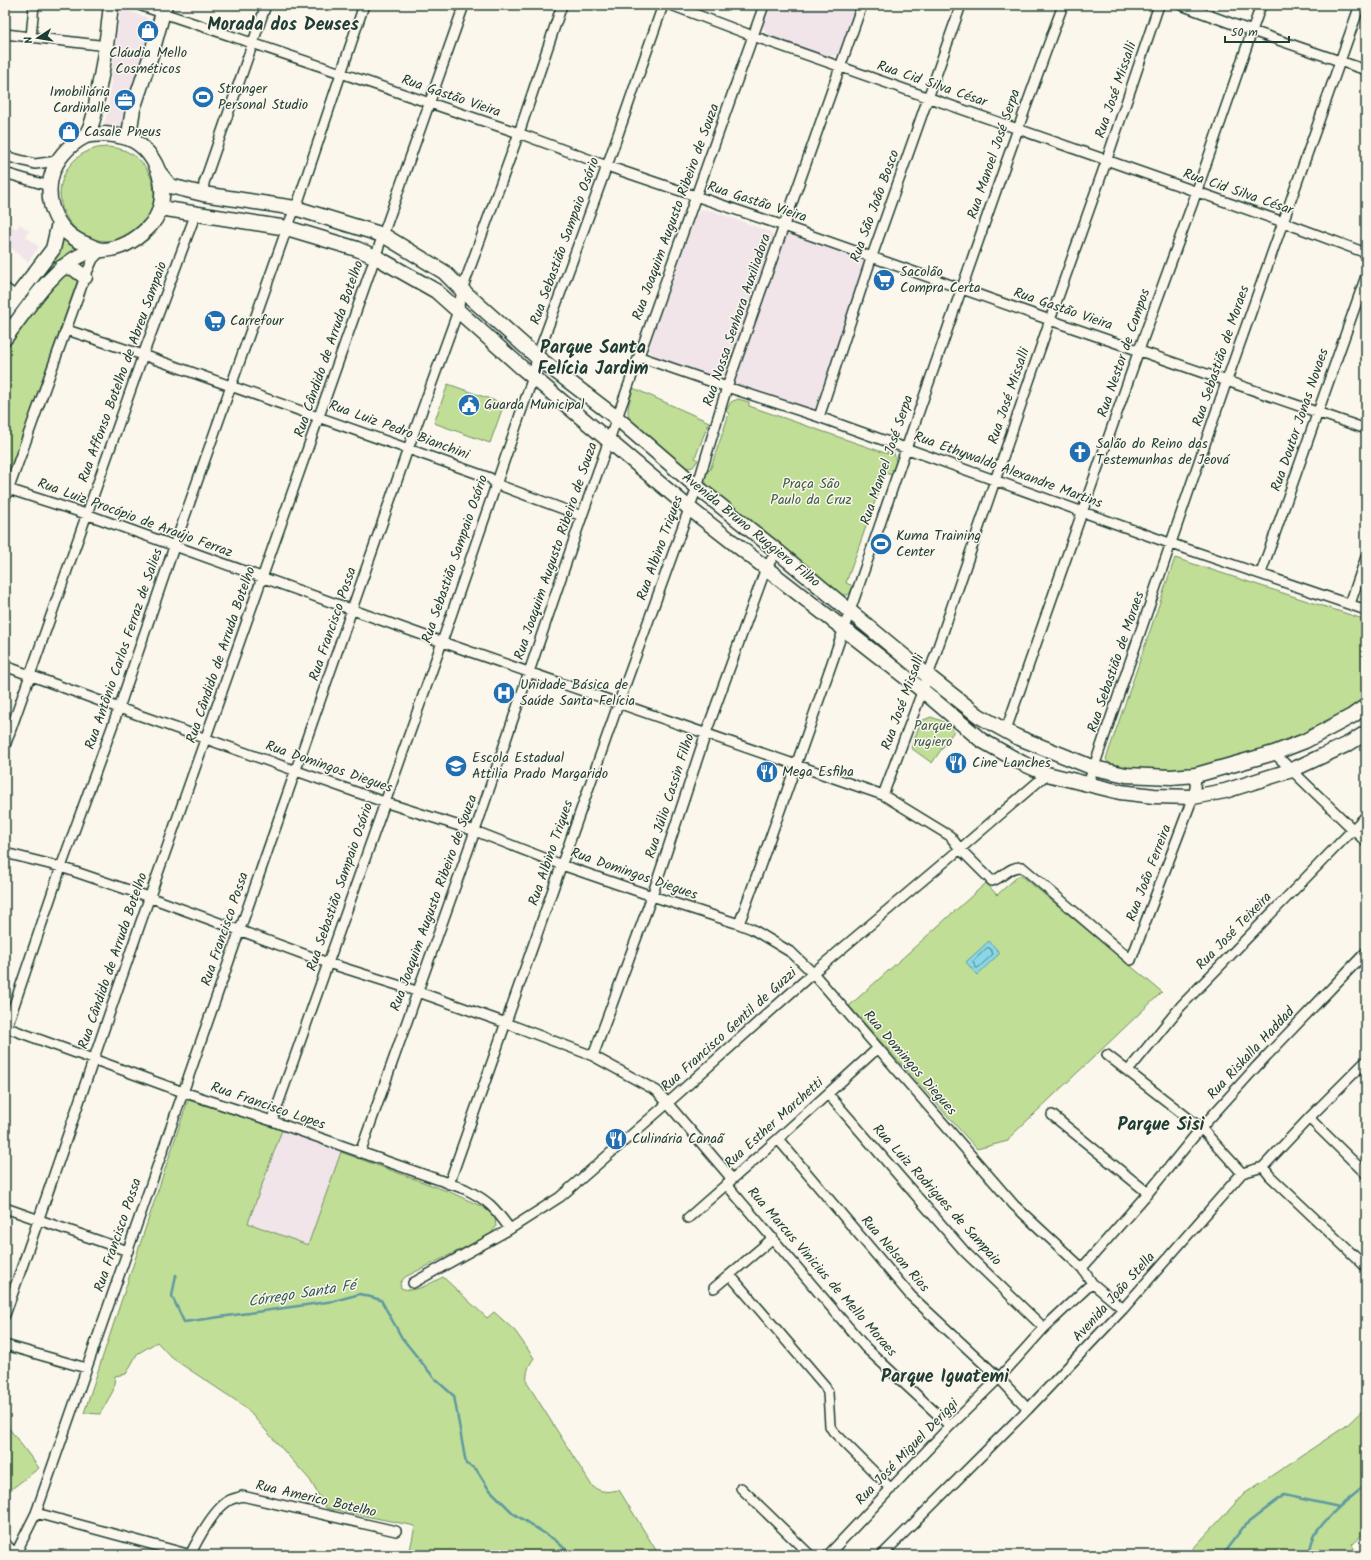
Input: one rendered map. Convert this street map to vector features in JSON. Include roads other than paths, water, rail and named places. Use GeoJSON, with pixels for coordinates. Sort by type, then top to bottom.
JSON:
{"type":"FeatureCollection","features":[{"type":"Feature","properties":{"kind":"main road"},"geometry":{"type":"LineString","coordinates":[[102,250],[79,242],[68,234],[54,216],[50,201],[49,186],[57,161],[70,146],[85,136],[90,128],[94,115],[107,46],[111,5]]}},
{"type":"Feature","properties":{"kind":"main road"},"geometry":{"type":"LineString","coordinates":[[134,140],[130,128],[132,109],[152,52],[164,9]]}},
{"type":"Feature","properties":{"kind":"main road"},"geometry":{"type":"LineString","coordinates":[[5,338],[51,278],[62,267],[85,253],[120,246],[138,238],[152,224],[160,208],[162,190],[159,172],[151,157],[143,147],[134,140],[123,137],[105,134],[85,136]]}},
{"type":"Feature","properties":{"kind":"main road","name":"Avenida Bruno Ruggiero Filho"},"geometry":{"type":"LineString","coordinates":[[159,172],[170,186],[202,194],[295,208],[383,235],[444,272],[537,357],[618,419],[697,487],[928,676],[980,716],[1007,732],[1094,768],[1126,775],[1154,777],[1196,775],[1274,753],[1311,738],[1352,716],[1366,706]]}},
{"type":"Feature","properties":{"kind":"main road","name":"Avenida Bruno Ruggiero Filho"},"geometry":{"type":"LineString","coordinates":[[160,208],[287,228],[357,249],[376,257],[436,291],[533,377],[689,508],[922,690],[981,740],[1022,763],[1047,774],[1120,792],[1154,796],[1193,797],[1225,791],[1292,770],[1348,744],[1366,733]]}},
{"type":"Feature","properties":{"kind":"main road"},"geometry":{"type":"LineString","coordinates":[[5,312],[53,249],[59,223]]}},
{"type":"Feature","properties":{"kind":"main road"},"geometry":{"type":"LineString","coordinates":[[62,267],[73,268],[85,277]]}},
{"type":"Feature","properties":{"kind":"street"},"geometry":{"type":"LineString","coordinates":[[31,37],[34,5]]}},
{"type":"Feature","properties":{"kind":"street","name":"Rua Gastão Vieira"},"geometry":{"type":"LineString","coordinates":[[139,5],[164,9],[253,44],[519,133],[607,166],[872,256],[1050,320],[1366,429]]}},
{"type":"Feature","properties":{"kind":"street"},"geometry":{"type":"LineString","coordinates":[[202,194],[204,183],[266,5]]}},
{"type":"Feature","properties":{"kind":"street","name":"Rua Antônio Carlos Ferraz de Salies"},"geometry":{"type":"LineString","coordinates":[[6,1029],[61,867],[119,708],[174,546],[295,208],[364,5]]}},
{"type":"Feature","properties":{"kind":"street","name":"Rua Cândido de Arruda Botelho"},"geometry":{"type":"LineString","coordinates":[[5,1315],[149,898],[320,417],[464,5]]}},
{"type":"Feature","properties":{"kind":"street","name":"Rua Francisco Possa"},"geometry":{"type":"LineString","coordinates":[[16,1555],[36,1512],[128,1251],[408,449],[458,311],[462,290],[519,133],[562,5]]}},
{"type":"Feature","properties":{"kind":"street","name":"Rua Sebastião Sampaio Osório"},"geometry":{"type":"LineString","coordinates":[[272,1121],[442,642],[533,377],[537,357],[607,166],[662,5]]}},
{"type":"Feature","properties":{"kind":"street","name":"Rua Cid Silva César"},"geometry":{"type":"LineString","coordinates":[[671,5],[753,36],[1283,222],[1366,253]]}},
{"type":"Feature","properties":{"kind":"street","name":"Rua Joaquim Augusto Ribeiro de Souza"},"geometry":{"type":"LineString","coordinates":[[360,1153],[475,831],[582,516],[618,419],[764,5]]}},
{"type":"Feature","properties":{"kind":"street","name":"Rua Nossa Senhora Auxiliadora"},"geometry":{"type":"LineString","coordinates":[[697,487],[727,387],[862,5]]}},
{"type":"Feature","properties":{"kind":"street","name":"Rua São João Bosco"},"geometry":{"type":"LineString","coordinates":[[819,417],[872,256],[961,5]]}},
{"type":"Feature","properties":{"kind":"street","name":"Rua Manoel José Serpa"},"geometry":{"type":"LineString","coordinates":[[739,924],[796,765],[1017,128],[1063,5]]}},
{"type":"Feature","properties":{"kind":"street","name":"Rua José Missalli"},"geometry":{"type":"LineString","coordinates":[[884,795],[928,676],[1159,5]]}},
{"type":"Feature","properties":{"kind":"street"},"geometry":{"type":"LineString","coordinates":[[1181,5],[1366,70]]}},
{"type":"Feature","properties":{"kind":"street","name":"Rua Nestor de Campos"},"geometry":{"type":"LineString","coordinates":[[1007,732],[1008,724],[1084,512],[1139,350],[1261,5]]}},
{"type":"Feature","properties":{"kind":"street","name":"Rua Sebastião de Moraes"},"geometry":{"type":"LineString","coordinates":[[1088,784],[1172,544],[1227,380],[1360,5]]}},
{"type":"Feature","properties":{"kind":"street"},"geometry":{"type":"LineString","coordinates":[[6,34],[107,46]]}},
{"type":"Feature","properties":{"kind":"street"},"geometry":{"type":"LineString","coordinates":[[5,156],[35,164],[57,161]]}},
{"type":"Feature","properties":{"kind":"street"},"geometry":{"type":"LineString","coordinates":[[5,173],[49,186]]}},
{"type":"Feature","properties":{"kind":"street","name":"Rua Affonso Botelho de Abreu Sampaio"},"geometry":{"type":"LineString","coordinates":[[5,746],[86,514],[196,213]]}},
{"type":"Feature","properties":{"kind":"street"},"geometry":{"type":"LineString","coordinates":[[5,499],[7,488],[67,330],[85,277],[93,259],[102,250]]}},
{"type":"Feature","properties":{"kind":"street","name":"Rua Doutor Jonas Novaes"},"geometry":{"type":"LineString","coordinates":[[1261,574],[1366,276]]}},
{"type":"Feature","properties":{"kind":"street"},"geometry":{"type":"LineString","coordinates":[[5,288],[17,297]]}},
{"type":"Feature","properties":{"kind":"street","name":"Rua Luiz Pedro Bianchini"},"geometry":{"type":"LineString","coordinates":[[67,330],[143,355],[490,478],[496,484],[582,516]]}},
{"type":"Feature","properties":{"kind":"street","name":"Rua Ethywaldo Alexandre Martins"},"geometry":{"type":"LineString","coordinates":[[640,357],[819,417],[1172,544],[1366,610]]}},
{"type":"Feature","properties":{"kind":"street","name":"Rua Albino Triques"},"geometry":{"type":"LineString","coordinates":[[449,1184],[619,702],[697,487]]}},
{"type":"Feature","properties":{"kind":"street","name":"Rua Luiz Procópio de Araújo Ferraz"},"geometry":{"type":"LineString","coordinates":[[7,488],[86,514],[262,579],[353,609],[442,642],[884,795],[950,836],[960,849],[992,881],[998,879],[1016,866],[1022,867],[1131,960]]}},
{"type":"Feature","properties":{"kind":"street","name":"Rua Júlio Cassin Filho"},"geometry":{"type":"LineString","coordinates":[[593,1056],[652,896],[706,733],[766,568],[777,551]]}},
{"type":"Feature","properties":{"kind":"street"},"geometry":{"type":"LineString","coordinates":[[1350,604],[1366,557]]}},
{"type":"Feature","properties":{"kind":"street","name":"Rua Domingos Diegues"},"geometry":{"type":"LineString","coordinates":[[5,666],[384,802],[475,831],[562,865],[752,929],[792,952],[878,1048],[1014,1205],[1082,1268],[1092,1283],[1124,1309]]}},
{"type":"Feature","properties":{"kind":"street"},"geometry":{"type":"LineString","coordinates":[[1274,753],[1366,842]]}},
{"type":"Feature","properties":{"kind":"street","name":"Rua Francisco Gentil de Guzzi"},"geometry":{"type":"LineString","coordinates":[[413,1283],[510,1229],[560,1197],[668,1103],[812,973],[1047,774]]}},
{"type":"Feature","properties":{"kind":"street","name":"Rua João Ferreira"},"geometry":{"type":"LineString","coordinates":[[1131,960],[1193,797],[1196,775]]}},
{"type":"Feature","properties":{"kind":"street","name":"Rua José Teixeira"},"geometry":{"type":"LineString","coordinates":[[1128,1071],[1182,1006],[1366,816]]}},
{"type":"Feature","properties":{"kind":"street","name":"Rua Marcus Vinicius de Mello Moraes"},"geometry":{"type":"LineString","coordinates":[[5,853],[61,867],[240,930],[328,963],[506,1023],[593,1056],[657,1091],[668,1103],[773,1238],[866,1348],[950,1426]]}},
{"type":"Feature","properties":{"kind":"street","name":"Rua Riskalla Haddad"},"geometry":{"type":"LineString","coordinates":[[1082,1268],[1148,1193],[1201,1128],[1257,1066],[1366,952]]}},
{"type":"Feature","properties":{"kind":"street","name":"Rua Francisco Lopes"},"geometry":{"type":"LineString","coordinates":[[6,1029],[183,1092],[272,1121],[465,1189],[481,1198],[494,1208],[510,1229]]}},
{"type":"Feature","properties":{"kind":"street","name":"Rua Esther Marchetti"},"geometry":{"type":"LineString","coordinates":[[688,1218],[878,1048]]}},
{"type":"Feature","properties":{"kind":"street"},"geometry":{"type":"LineString","coordinates":[[1107,1055],[1201,1128],[1242,1173],[1263,1167],[1309,1118],[1365,1066]]}},
{"type":"Feature","properties":{"kind":"street","name":"Rua Luiz Rodrigues de Sampaio"},"geometry":{"type":"LineString","coordinates":[[828,1094],[965,1252],[1044,1328]]}},
{"type":"Feature","properties":{"kind":"street"},"geometry":{"type":"LineString","coordinates":[[1052,1115],[1148,1193]]}},
{"type":"Feature","properties":{"kind":"street"},"geometry":{"type":"LineString","coordinates":[[1309,1118],[1366,1174]]}},
{"type":"Feature","properties":{"kind":"street","name":"Rua Nelson Rios"},"geometry":{"type":"LineString","coordinates":[[778,1139],[911,1296],[998,1378],[1028,1409]]}},
{"type":"Feature","properties":{"kind":"street"},"geometry":{"type":"LineString","coordinates":[[1263,1167],[1270,1176],[1366,1267]]}},
{"type":"Feature","properties":{"kind":"street","name":"Avenida João Stella"},"geometry":{"type":"LineString","coordinates":[[882,1555],[1028,1409],[1124,1309],[1242,1173]]}},
{"type":"Feature","properties":{"kind":"street"},"geometry":{"type":"LineString","coordinates":[[5,1208],[128,1251]]}},
{"type":"Feature","properties":{"kind":"street"},"geometry":{"type":"LineString","coordinates":[[714,1288],[773,1238]]}},
{"type":"Feature","properties":{"kind":"street"},"geometry":{"type":"LineString","coordinates":[[730,1275],[826,1386],[828,1393],[830,1426],[833,1430],[891,1489]]}},
{"type":"Feature","properties":{"kind":"street","name":"Rua José Miguel Deriggi"},"geometry":{"type":"LineString","coordinates":[[828,1555],[1044,1328],[1092,1283]]}},
{"type":"Feature","properties":{"kind":"street"},"geometry":{"type":"LineString","coordinates":[[5,1345],[86,1368]]}},
{"type":"Feature","properties":{"kind":"street"},"geometry":{"type":"LineString","coordinates":[[741,1488],[810,1555]]}},
{"type":"Feature","properties":{"kind":"street","name":"Rua Americo Botelho"},"geometry":{"type":"LineString","coordinates":[[191,1555],[200,1536],[219,1509],[230,1500],[242,1496],[396,1531]]}},
{"type":"Feature","properties":{"kind":"street"},"geometry":{"type":"LineString","coordinates":[[36,1512],[191,1555]]}},
{"type":"Feature","properties":{"kind":"street"},"geometry":{"type":"LineString","coordinates":[[5,1543],[16,1555]]}},
{"type":"Feature","properties":{"kind":"water"},"geometry":{"type":"Polygon","coordinates":[[[989,941],[1000,953],[977,975],[966,962],[989,941]]]}},
{"type":"Feature","properties":{"kind":"waterway","name":"Córrego Santa Fé"},"geometry":{"type":"LineString","coordinates":[[176,1275],[172,1296],[184,1322],[334,1301],[360,1294],[381,1300],[402,1338],[435,1379],[454,1396],[466,1464],[476,1469],[488,1488],[514,1514],[555,1540],[572,1555]]}},
{"type":"Feature","properties":{"kind":"waterway"},"geometry":{"type":"LineString","coordinates":[[1222,1555],[1245,1525],[1284,1495],[1339,1507],[1366,1485]]}},
{"type":"Feature","properties":{"kind":"waterway"},"geometry":{"type":"LineString","coordinates":[[1310,1555],[1310,1548],[1315,1534],[1339,1507]]}},
{"type":"Feature","properties":{"kind":"place","name":"Cláudia Mello Cosméticos"},"geometry":{"type":"Point","coordinates":[148,31]}},
{"type":"Feature","properties":{"kind":"place","name":"Stronger Personal Studio"},"geometry":{"type":"Point","coordinates":[203,97]}},
{"type":"Feature","properties":{"kind":"place","name":"Imobiliária Cardinalle"},"geometry":{"type":"Point","coordinates":[125,100]}},
{"type":"Feature","properties":{"kind":"place","name":"Casale Pneus"},"geometry":{"type":"Point","coordinates":[69,132]}},
{"type":"Feature","properties":{"kind":"place","name":"Sacolão Compra Certa"},"geometry":{"type":"Point","coordinates":[884,280]}},
{"type":"Feature","properties":{"kind":"place","name":"Carrefour"},"geometry":{"type":"Point","coordinates":[215,321]}},
{"type":"Feature","properties":{"kind":"place","name":"Guarda Municipal"},"geometry":{"type":"Point","coordinates":[469,405]}},
{"type":"Feature","properties":{"kind":"place","name":"Salão do Reino das Testemunhas de Jeová"},"geometry":{"type":"Point","coordinates":[1080,452]}},
{"type":"Feature","properties":{"kind":"place","name":"Kuma Training Center"},"geometry":{"type":"Point","coordinates":[881,544]}},
{"type":"Feature","properties":{"kind":"place","name":"Unidade Básica de Saúde Santa Felícia"},"geometry":{"type":"Point","coordinates":[504,693]}},
{"type":"Feature","properties":{"kind":"place","name":"Cine Lanches"},"geometry":{"type":"Point","coordinates":[956,763]}},
{"type":"Feature","properties":{"kind":"place","name":"Escola Estadual Attilia Prado Margarido"},"geometry":{"type":"Point","coordinates":[456,766]}},
{"type":"Feature","properties":{"kind":"place","name":"Mega Esfiha"},"geometry":{"type":"Point","coordinates":[767,772]}},
{"type":"Feature","properties":{"kind":"place","name":"Culinária Canaã"},"geometry":{"type":"Point","coordinates":[616,1139]}},
{"type":"Feature","properties":{"kind":"district","name":"Morada dos Deuses"},"geometry":{"type":"Point","coordinates":[283,25]}},
{"type":"Feature","properties":{"kind":"district","name":"Parque Santa Felícia Jardim"},"geometry":{"type":"Point","coordinates":[593,358]}},
{"type":"Feature","properties":{"kind":"district","name":"Parque Sisi"},"geometry":{"type":"Point","coordinates":[1161,1125]}},
{"type":"Feature","properties":{"kind":"district","name":"Parque Iguatemi"},"geometry":{"type":"Point","coordinates":[945,1377]}},
{"type":"Feature","properties":{"kind":"park label","name":"Praça São Paulo da Cruz"},"geometry":{"type":"Point","coordinates":[811,492]}},
{"type":"Feature","properties":{"kind":"park label","name":"Parque rugiero"},"geometry":{"type":"Point","coordinates":[933,734]}}]}
